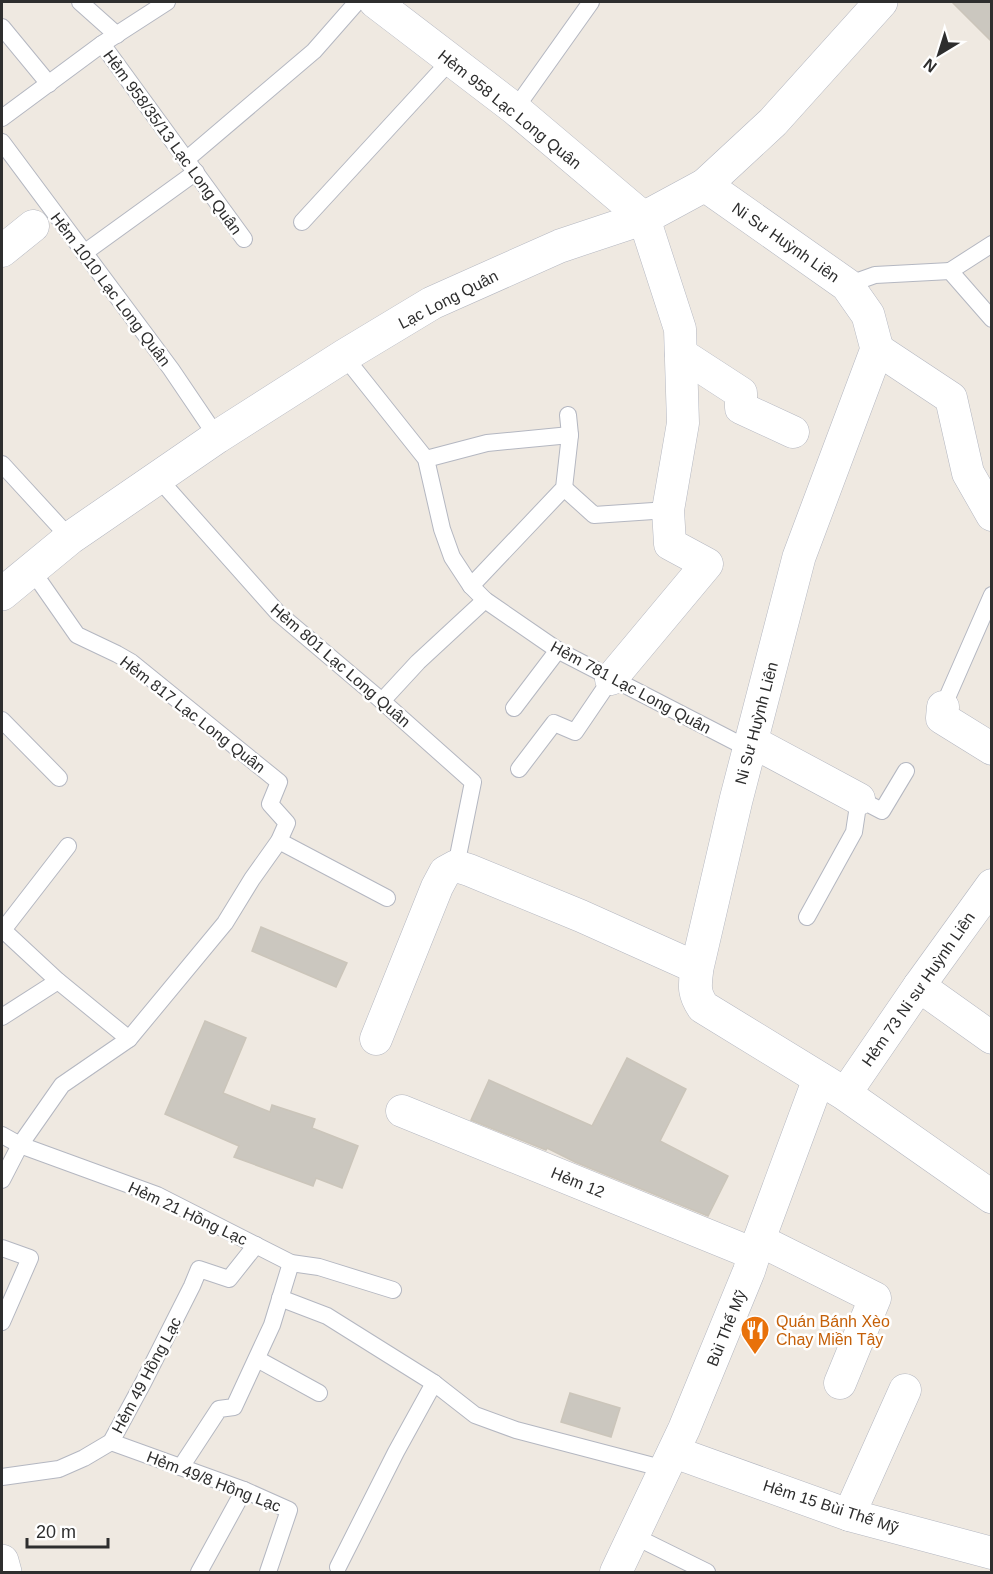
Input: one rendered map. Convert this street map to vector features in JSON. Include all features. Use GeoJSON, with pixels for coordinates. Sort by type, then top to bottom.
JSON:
{"type":"FeatureCollection","features":[{"type":"Feature","properties":{"kind":"street","name":"Hẻm 958 Lạc Long Quân"},"geometry":{"type":"LineString","coordinates":[[375,2],[515,109],[644,218]]}},
{"type":"Feature","properties":{"kind":"street","name":"Lạc Long Quân"},"geometry":{"type":"LineString","coordinates":[[2,594],[70,537],[217,437],[432,303],[560,246],[644,218],[705,185],[773,122],[881,2]]}},
{"type":"Feature","properties":{"kind":"street","name":"Ni Sư Huỳnh Liên"},"geometry":{"type":"LineString","coordinates":[[705,185],[847,285],[868,315],[877,349],[799,557],[750,745],[697,968],[696,996],[703,1007],[832,1086],[992,1197]]}},
{"type":"Feature","properties":{"kind":"street"},"geometry":{"type":"LineString","coordinates":[[611,679],[707,564],[670,544],[668,510],[682,423],[680,329],[644,218]]}},
{"type":"Feature","properties":{"kind":"street"},"geometry":{"type":"LineString","coordinates":[[2,251],[33,226]]}},
{"type":"Feature","properties":{"kind":"street"},"geometry":{"type":"LineString","coordinates":[[877,349],[951,398],[968,473],[992,515]]}},
{"type":"Feature","properties":{"kind":"street"},"geometry":{"type":"LineString","coordinates":[[681,354],[741,393],[741,408],[793,432]]}},
{"type":"Feature","properties":{"kind":"street"},"geometry":{"type":"LineString","coordinates":[[943,707],[942,718],[992,749]]}},
{"type":"Feature","properties":{"kind":"street"},"geometry":{"type":"LineString","coordinates":[[750,745],[859,799]]}},
{"type":"Feature","properties":{"kind":"street"},"geometry":{"type":"LineString","coordinates":[[376,1039],[437,887],[445,872],[456,866],[581,916],[697,968]]}},
{"type":"Feature","properties":{"kind":"street","name":"Hẻm 73 Ni sư Huỳnh Liên"},"geometry":{"type":"LineString","coordinates":[[832,1086],[919,986],[992,885]]}},
{"type":"Feature","properties":{"kind":"street"},"geometry":{"type":"LineString","coordinates":[[919,986],[992,1038]]}},
{"type":"Feature","properties":{"kind":"street","name":"Bùi Thế Mỹ"},"geometry":{"type":"LineString","coordinates":[[616,1572],[669,1460],[757,1247],[832,1086]]}},
{"type":"Feature","properties":{"kind":"street","name":"Hẻm 12"},"geometry":{"type":"LineString","coordinates":[[402,1111],[757,1247],[875,1298],[840,1383]]}},
{"type":"Feature","properties":{"kind":"street"},"geometry":{"type":"LineString","coordinates":[[849,1515],[905,1389]]}},
{"type":"Feature","properties":{"kind":"street","name":"Hẻm 15 Bùi Thế Mỹ"},"geometry":{"type":"LineString","coordinates":[[669,1460],[849,1515],[992,1553]]}},
{"type":"Feature","properties":{"kind":"street"},"geometry":{"type":"LineString","coordinates":[[2,1561],[5,1572]]}},
{"type":"Feature","properties":{"kind":"lane"},"geometry":{"type":"LineString","coordinates":[[80,2],[117,35]]}},
{"type":"Feature","properties":{"kind":"lane"},"geometry":{"type":"LineString","coordinates":[[2,118],[102,44],[167,2]]}},
{"type":"Feature","properties":{"kind":"lane"},"geometry":{"type":"LineString","coordinates":[[84,253],[191,165],[314,51],[357,2]]}},
{"type":"Feature","properties":{"kind":"lane"},"geometry":{"type":"LineString","coordinates":[[515,109],[591,2]]}},
{"type":"Feature","properties":{"kind":"lane"},"geometry":{"type":"LineString","coordinates":[[2,27],[49,84]]}},
{"type":"Feature","properties":{"kind":"lane","name":"Hẻm 958/35/13 Lạc Long Quân"},"geometry":{"type":"LineString","coordinates":[[102,44],[244,239]]}},
{"type":"Feature","properties":{"kind":"lane"},"geometry":{"type":"LineString","coordinates":[[302,222],[450,61]]}},
{"type":"Feature","properties":{"kind":"lane","name":"Hẻm 1010 Lạc Long Quân"},"geometry":{"type":"LineString","coordinates":[[2,142],[171,369],[217,437]]}},
{"type":"Feature","properties":{"kind":"lane"},"geometry":{"type":"LineString","coordinates":[[847,285],[875,275],[950,271],[992,244]]}},
{"type":"Feature","properties":{"kind":"lane"},"geometry":{"type":"LineString","coordinates":[[950,271],[992,319]]}},
{"type":"Feature","properties":{"kind":"lane","name":"Hẻm 781 Lạc Long Quân"},"geometry":{"type":"LineString","coordinates":[[344,356],[426,459],[442,529],[452,557],[471,586],[485,600],[558,650],[611,679],[750,745]]}},
{"type":"Feature","properties":{"kind":"lane"},"geometry":{"type":"LineString","coordinates":[[471,586],[564,488],[570,435],[568,415]]}},
{"type":"Feature","properties":{"kind":"lane"},"geometry":{"type":"LineString","coordinates":[[426,459],[487,443],[570,435]]}},
{"type":"Feature","properties":{"kind":"lane"},"geometry":{"type":"LineString","coordinates":[[2,464],[70,537]]}},
{"type":"Feature","properties":{"kind":"lane","name":"Hẻm 801 Lạc Long Quân"},"geometry":{"type":"LineString","coordinates":[[158,478],[278,613],[473,782],[456,866]]}},
{"type":"Feature","properties":{"kind":"lane"},"geometry":{"type":"LineString","coordinates":[[564,488],[594,515],[668,510]]}},
{"type":"Feature","properties":{"kind":"lane","name":"Hẻm 817 Lạc Long Quân"},"geometry":{"type":"LineString","coordinates":[[31,569],[77,635],[131,662],[279,782],[270,804],[287,823],[279,841]]}},
{"type":"Feature","properties":{"kind":"lane"},"geometry":{"type":"LineString","coordinates":[[943,707],[992,595]]}},
{"type":"Feature","properties":{"kind":"lane"},"geometry":{"type":"LineString","coordinates":[[382,701],[418,662],[485,600]]}},
{"type":"Feature","properties":{"kind":"lane"},"geometry":{"type":"LineString","coordinates":[[514,708],[558,650]]}},
{"type":"Feature","properties":{"kind":"lane"},"geometry":{"type":"LineString","coordinates":[[519,769],[554,723],[575,732],[611,679]]}},
{"type":"Feature","properties":{"kind":"lane"},"geometry":{"type":"LineString","coordinates":[[2,720],[59,778]]}},
{"type":"Feature","properties":{"kind":"lane"},"geometry":{"type":"LineString","coordinates":[[807,917],[855,832],[859,799],[882,811],[906,771]]}},
{"type":"Feature","properties":{"kind":"lane"},"geometry":{"type":"LineString","coordinates":[[2,1180],[20,1145],[62,1085],[129,1039],[225,923],[279,841],[387,898]]}},
{"type":"Feature","properties":{"kind":"lane"},"geometry":{"type":"LineString","coordinates":[[68,846],[2,929],[58,981],[129,1039]]}},
{"type":"Feature","properties":{"kind":"lane"},"geometry":{"type":"LineString","coordinates":[[2,1017],[58,981]]}},
{"type":"Feature","properties":{"kind":"lane","name":"Hẻm 21 Hồng Lạc"},"geometry":{"type":"LineString","coordinates":[[2,1135],[20,1145],[157,1195],[291,1263],[319,1267],[393,1290]]}},
{"type":"Feature","properties":{"kind":"lane","name":"Hẻm 49 Hồng Lạc"},"geometry":{"type":"LineString","coordinates":[[2,1477],[58,1469],[84,1458],[111,1442],[199,1269],[229,1279],[256,1245]]}},
{"type":"Feature","properties":{"kind":"lane"},"geometry":{"type":"LineString","coordinates":[[2,1248],[30,1258],[2,1322]]}},
{"type":"Feature","properties":{"kind":"lane"},"geometry":{"type":"LineString","coordinates":[[181,1467],[219,1409],[234,1407],[272,1325],[291,1263]]}},
{"type":"Feature","properties":{"kind":"lane"},"geometry":{"type":"LineString","coordinates":[[280,1298],[327,1316],[434,1383],[475,1414],[516,1430],[669,1460]]}},
{"type":"Feature","properties":{"kind":"lane"},"geometry":{"type":"LineString","coordinates":[[256,1359],[319,1393]]}},
{"type":"Feature","properties":{"kind":"lane"},"geometry":{"type":"LineString","coordinates":[[338,1567],[434,1383]]}},
{"type":"Feature","properties":{"kind":"lane","name":"Hẻm 49/8 Hồng Lạc"},"geometry":{"type":"LineString","coordinates":[[111,1442],[244,1490],[289,1510],[268,1572]]}},
{"type":"Feature","properties":{"kind":"lane"},"geometry":{"type":"LineString","coordinates":[[199,1572],[244,1490]]}},
{"type":"Feature","properties":{"kind":"lane"},"geometry":{"type":"LineString","coordinates":[[634,1536],[707,1572]]}},
{"type":"Feature","properties":{"kind":"building"},"geometry":{"type":"Polygon","coordinates":[[[952,2],[992,2],[992,42],[952,2]]]}},
{"type":"Feature","properties":{"kind":"building"},"geometry":{"type":"Polygon","coordinates":[[[261,927],[347,963],[336,987],[252,951],[261,927]]]}},
{"type":"Feature","properties":{"kind":"building"},"geometry":{"type":"Polygon","coordinates":[[[205,1021],[246,1038],[223,1093],[270,1112],[272,1105],[315,1119],[312,1128],[358,1146],[342,1188],[316,1178],[313,1186],[234,1157],[239,1146],[165,1114],[205,1021]]]}},
{"type":"Feature","properties":{"kind":"building"},"geometry":{"type":"Polygon","coordinates":[[[627,1058],[686,1089],[660,1141],[728,1176],[708,1216],[575,1162],[547,1148],[546,1150],[471,1120],[489,1080],[592,1126],[627,1058]]]}},
{"type":"Feature","properties":{"kind":"building"},"geometry":{"type":"Polygon","coordinates":[[[570,1393],[620,1408],[611,1437],[561,1422],[570,1393]]]}},
{"type":"Feature","properties":{"kind":"place","name":"Quán Bánh Xèo Chay Miền Tây"},"geometry":{"type":"Point","coordinates":[755,1356]}}]}
